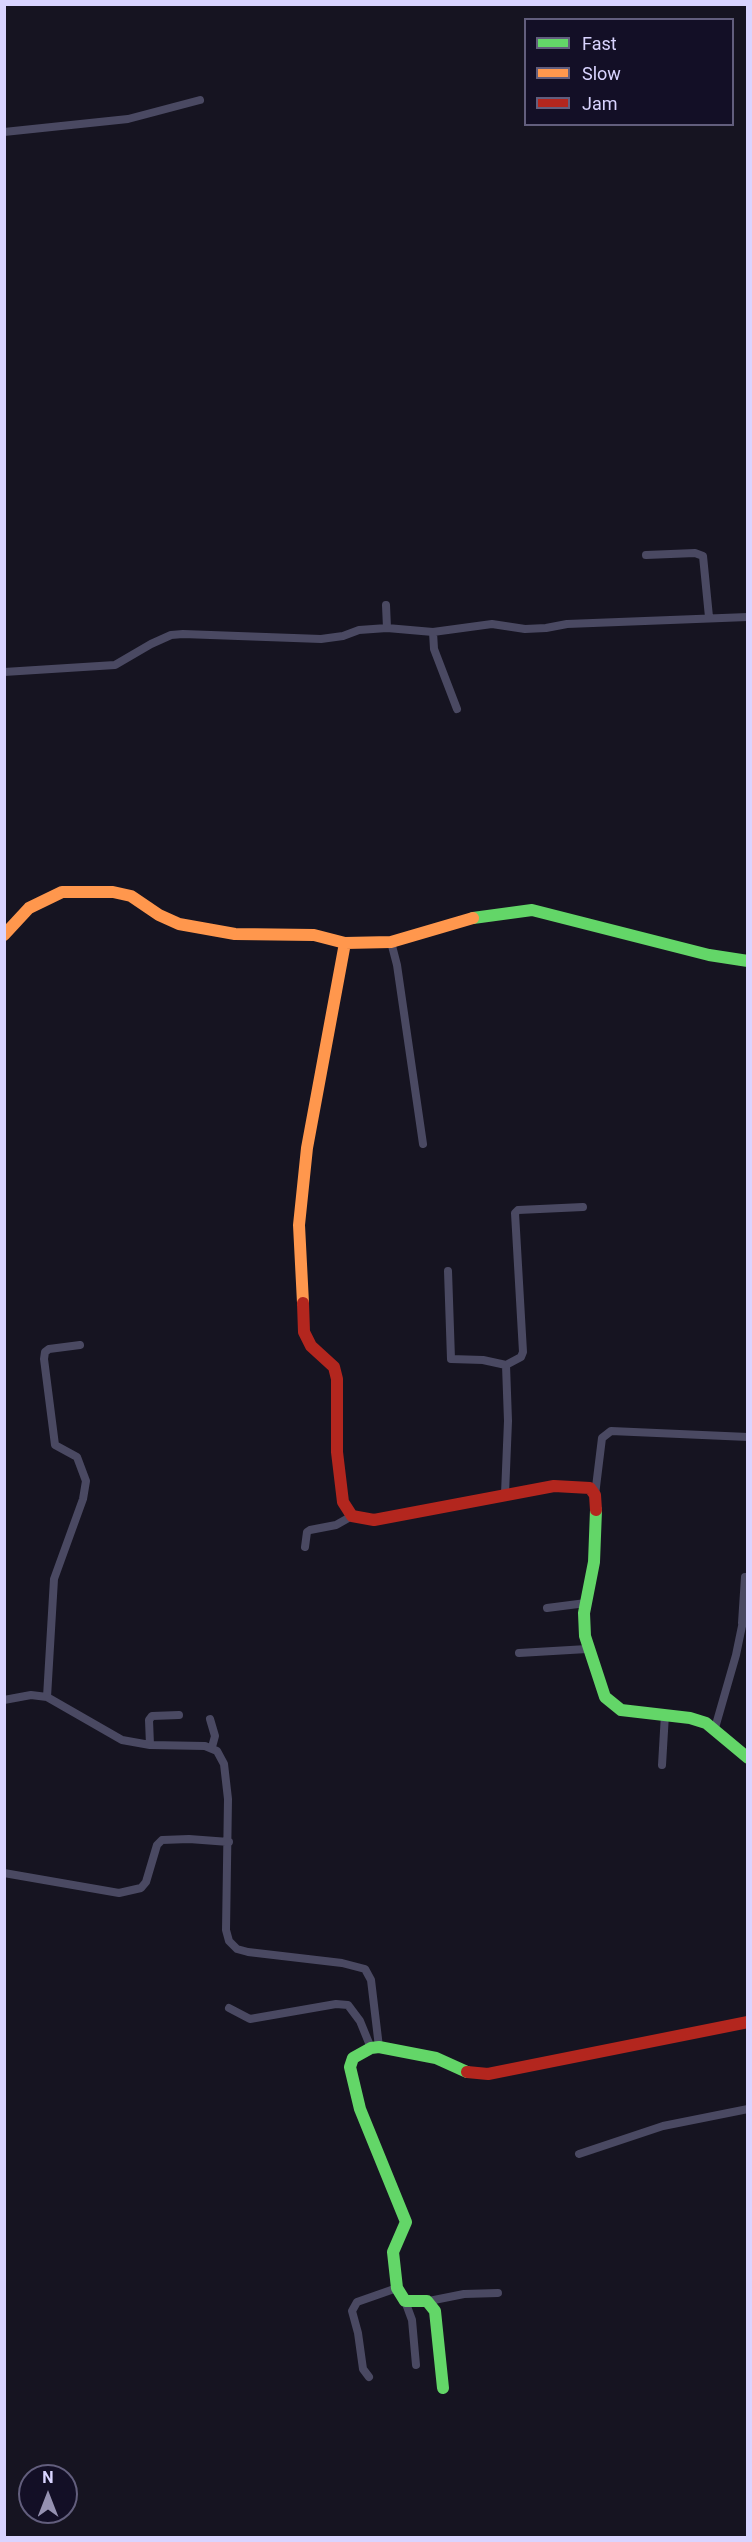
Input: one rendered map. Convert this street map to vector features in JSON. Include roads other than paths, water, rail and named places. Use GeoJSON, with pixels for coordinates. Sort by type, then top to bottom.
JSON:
{"type":"FeatureCollection","features":[{"type":"Feature","properties":{"kind":"street"},"geometry":{"type":"LineString","coordinates":[[4,132],[128,119],[200,100]]}},
{"type":"Feature","properties":{"kind":"street"},"geometry":{"type":"LineString","coordinates":[[646,555],[695,553],[703,556],[709,617]]}},
{"type":"Feature","properties":{"kind":"street"},"geometry":{"type":"LineString","coordinates":[[386,605],[387,628]]}},
{"type":"Feature","properties":{"kind":"street"},"geometry":{"type":"LineString","coordinates":[[4,672],[115,665],[164,638],[183,634],[312,639],[332,638],[359,630],[387,628],[434,632],[483,624],[546,628],[567,624],[747,617]]}},
{"type":"Feature","properties":{"kind":"street"},"geometry":{"type":"LineString","coordinates":[[434,632],[434,649],[457,709]]}},
{"type":"Feature","properties":{"kind":"street"},"geometry":{"type":"LineString","coordinates":[[4,935],[39,901],[62,892],[79,892],[131,896],[165,918],[210,931],[262,936],[314,935],[345,943],[391,942],[462,919],[499,912],[532,910],[709,955],[747,961]]}},
{"type":"Feature","properties":{"kind":"street"},"geometry":{"type":"LineString","coordinates":[[391,942],[397,965],[423,1144]]}},
{"type":"Feature","properties":{"kind":"street"},"geometry":{"type":"LineString","coordinates":[[345,943],[307,1148],[299,1225],[304,1332],[311,1346],[334,1367],[338,1400],[337,1452],[343,1502],[352,1516],[363,1520],[374,1520],[554,1486],[582,1486],[590,1488],[595,1495]]}},
{"type":"Feature","properties":{"kind":"street"},"geometry":{"type":"LineString","coordinates":[[448,1271],[451,1359],[483,1360],[506,1365],[521,1357],[523,1352],[515,1213],[518,1210],[583,1207]]}},
{"type":"Feature","properties":{"kind":"street"},"geometry":{"type":"LineString","coordinates":[[47,1697],[54,1578],[83,1499],[86,1481],[77,1456],[55,1445],[44,1359],[45,1352],[49,1349],[80,1345]]}},
{"type":"Feature","properties":{"kind":"street"},"geometry":{"type":"LineString","coordinates":[[505,1494],[508,1421],[506,1365]]}},
{"type":"Feature","properties":{"kind":"street"},"geometry":{"type":"LineString","coordinates":[[747,1437],[611,1431],[602,1438],[595,1495],[597,1523],[594,1562],[586,1603],[587,1649],[602,1691],[610,1702],[630,1712],[690,1718],[715,1728],[747,1758]]}},
{"type":"Feature","properties":{"kind":"street"},"geometry":{"type":"LineString","coordinates":[[305,1547],[307,1532],[310,1530],[336,1525],[352,1516]]}},
{"type":"Feature","properties":{"kind":"street"},"geometry":{"type":"LineString","coordinates":[[715,1728],[742,1626],[745,1577]]}},
{"type":"Feature","properties":{"kind":"street"},"geometry":{"type":"LineString","coordinates":[[547,1608],[586,1603]]}},
{"type":"Feature","properties":{"kind":"street"},"geometry":{"type":"LineString","coordinates":[[742,1626],[747,1616]]}},
{"type":"Feature","properties":{"kind":"street"},"geometry":{"type":"LineString","coordinates":[[519,1653],[587,1649]]}},
{"type":"Feature","properties":{"kind":"street"},"geometry":{"type":"LineString","coordinates":[[4,1700],[31,1695],[47,1697],[122,1740],[150,1745],[212,1748],[221,1755],[228,1800],[226,1930],[229,1941],[237,1949],[248,1952],[354,1965],[365,1969],[371,1980],[375,2047]]}},
{"type":"Feature","properties":{"kind":"street"},"geometry":{"type":"LineString","coordinates":[[662,1765],[665,1714]]}},
{"type":"Feature","properties":{"kind":"street"},"geometry":{"type":"LineString","coordinates":[[150,1745],[149,1720],[152,1716],[179,1715]]}},
{"type":"Feature","properties":{"kind":"street"},"geometry":{"type":"LineString","coordinates":[[210,1719],[215,1736],[212,1748]]}},
{"type":"Feature","properties":{"kind":"street"},"geometry":{"type":"LineString","coordinates":[[4,1874],[119,1893],[141,1888],[146,1882],[157,1845],[162,1840],[189,1839],[229,1842]]}},
{"type":"Feature","properties":{"kind":"street"},"geometry":{"type":"LineString","coordinates":[[230,2008],[250,2019],[336,2004],[348,2006],[375,2047]]}},
{"type":"Feature","properties":{"kind":"street"},"geometry":{"type":"LineString","coordinates":[[416,2365],[412,2320],[397,2288],[393,2252],[406,2227],[405,2218],[360,2109],[350,2067],[353,2058],[375,2047],[436,2058],[466,2072],[488,2074],[747,2022]]}},
{"type":"Feature","properties":{"kind":"street"},"geometry":{"type":"LineString","coordinates":[[579,2154],[663,2126],[747,2109]]}},
{"type":"Feature","properties":{"kind":"street"},"geometry":{"type":"LineString","coordinates":[[369,2377],[363,2370],[358,2333],[351,2311],[357,2302],[397,2288]]}},
{"type":"Feature","properties":{"kind":"street"},"geometry":{"type":"LineString","coordinates":[[405,2301],[429,2301],[464,2294],[498,2293]]}},
{"type":"Feature","properties":{"kind":"street"},"geometry":{"type":"LineString","coordinates":[[429,2301],[438,2321],[443,2388]]}}]}
